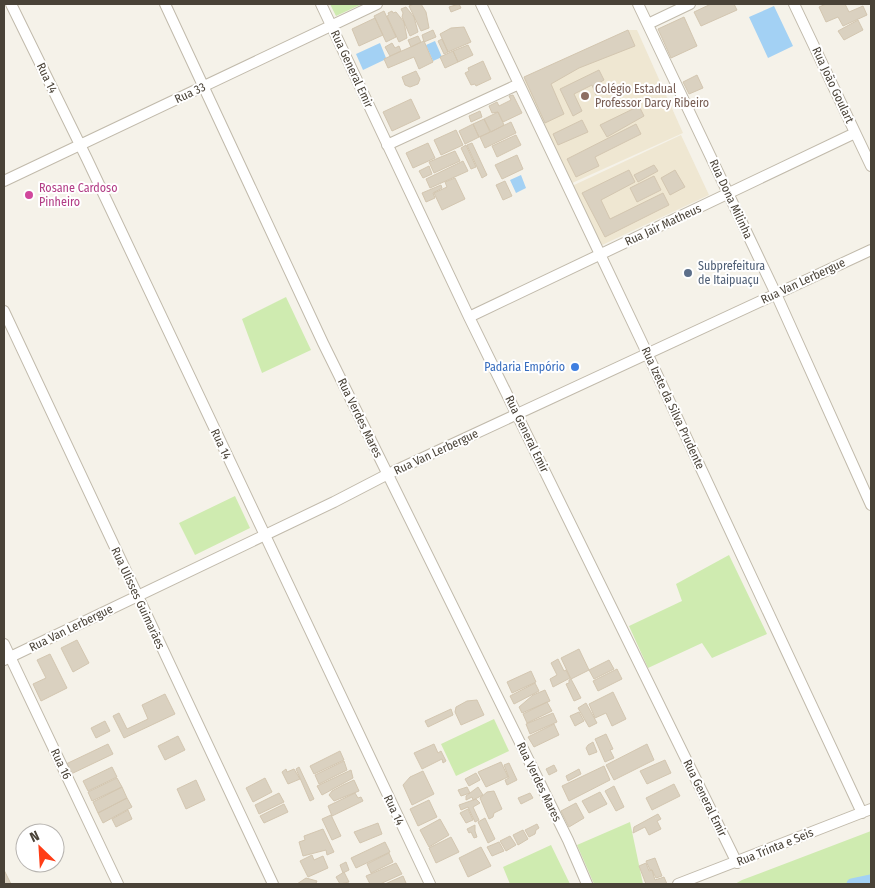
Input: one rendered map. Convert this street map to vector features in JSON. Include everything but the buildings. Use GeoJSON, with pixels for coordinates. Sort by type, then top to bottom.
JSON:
{"type":"FeatureCollection","features":[{"type":"Feature","properties":{"kind":"street","name":"Rua 14"},"geometry":{"type":"LineString","coordinates":[[11,4],[80,145],[430,884]]}},
{"type":"Feature","properties":{"kind":"street","name":"Rua Verdes Mares"},"geometry":{"type":"LineString","coordinates":[[164,4],[323,343],[568,840],[587,884]]}},
{"type":"Feature","properties":{"kind":"street","name":"Rua General Emir"},"geometry":{"type":"LineString","coordinates":[[321,4],[469,317],[737,863]]}},
{"type":"Feature","properties":{"kind":"street","name":"Rua 33"},"geometry":{"type":"LineString","coordinates":[[4,181],[377,4]]}},
{"type":"Feature","properties":{"kind":"street","name":"Rua Izete da Silva Prudente"},"geometry":{"type":"LineString","coordinates":[[481,4],[867,811]]}},
{"type":"Feature","properties":{"kind":"street","name":"Rua Dona Milinha"},"geometry":{"type":"LineString","coordinates":[[638,4],[776,294],[871,505]]}},
{"type":"Feature","properties":{"kind":"street"},"geometry":{"type":"LineString","coordinates":[[648,24],[690,4]]}},
{"type":"Feature","properties":{"kind":"street","name":"Rua João Goulart"},"geometry":{"type":"LineString","coordinates":[[794,4],[871,166]]}},
{"type":"Feature","properties":{"kind":"street"},"geometry":{"type":"LineString","coordinates":[[388,144],[519,84]]}},
{"type":"Feature","properties":{"kind":"street","name":"Rua Jair Matheus"},"geometry":{"type":"LineString","coordinates":[[469,317],[855,133]]}},
{"type":"Feature","properties":{"kind":"street","name":"Rua Van Lerbergue"},"geometry":{"type":"LineString","coordinates":[[7,658],[388,474],[871,250]]}},
{"type":"Feature","properties":{"kind":"street","name":"Rua Ulisses Guimarães"},"geometry":{"type":"LineString","coordinates":[[4,311],[273,884]]}},
{"type":"Feature","properties":{"kind":"street","name":"Rua 16"},"geometry":{"type":"LineString","coordinates":[[4,644],[7,658],[118,884]]}},
{"type":"Feature","properties":{"kind":"street","name":"Rua Trinta e Seis"},"geometry":{"type":"LineString","coordinates":[[678,884],[737,863],[867,811]]}},
{"type":"Feature","properties":{"kind":"shaded area"},"geometry":{"type":"Polygon","coordinates":[[[628,30],[637,30],[683,133],[570,184],[524,77],[628,30]]]}},
{"type":"Feature","properties":{"kind":"shaded area"},"geometry":{"type":"Polygon","coordinates":[[[681,135],[709,195],[600,246],[572,186],[681,135]]]}},
{"type":"Feature","properties":{"kind":"green space"},"geometry":{"type":"Polygon","coordinates":[[[330,4],[362,4],[336,16],[330,4]]]}},
{"type":"Feature","properties":{"kind":"green space"},"geometry":{"type":"Polygon","coordinates":[[[286,297],[311,350],[262,373],[242,319],[286,297]]]}},
{"type":"Feature","properties":{"kind":"green space"},"geometry":{"type":"Polygon","coordinates":[[[235,496],[250,528],[195,555],[179,523],[235,496]]]}},
{"type":"Feature","properties":{"kind":"green space"},"geometry":{"type":"Polygon","coordinates":[[[729,555],[767,634],[712,658],[702,643],[648,668],[629,626],[682,601],[676,584],[729,555]]]}},
{"type":"Feature","properties":{"kind":"green space"},"geometry":{"type":"Polygon","coordinates":[[[494,719],[509,751],[456,776],[441,744],[494,719]]]}},
{"type":"Feature","properties":{"kind":"green space"},"geometry":{"type":"Polygon","coordinates":[[[630,822],[643,884],[594,884],[577,845],[630,822]]]}},
{"type":"Feature","properties":{"kind":"green space"},"geometry":{"type":"Polygon","coordinates":[[[871,831],[871,884],[735,884],[742,880],[871,831]]]}},
{"type":"Feature","properties":{"kind":"green space"},"geometry":{"type":"Polygon","coordinates":[[[551,845],[570,884],[510,884],[503,867],[551,845]]]}},
{"type":"Feature","properties":{"kind":"water"},"geometry":{"type":"Polygon","coordinates":[[[774,6],[793,46],[768,58],[749,17],[774,6]]]}},
{"type":"Feature","properties":{"kind":"water"},"geometry":{"type":"Polygon","coordinates":[[[435,41],[442,57],[433,61],[426,45],[435,41]]]}},
{"type":"Feature","properties":{"kind":"water"},"geometry":{"type":"Polygon","coordinates":[[[380,43],[386,58],[363,70],[356,54],[380,43]]]}},
{"type":"Feature","properties":{"kind":"water"},"geometry":{"type":"Polygon","coordinates":[[[521,175],[526,188],[516,193],[510,180],[521,175]]]}},
{"type":"Feature","properties":{"kind":"waterway"},"geometry":{"type":"LineString","coordinates":[[852,884],[871,880]]}},
{"type":"Feature","properties":{"kind":"place","name":"Colégio Estadual Professor Darcy Ribeiro"},"geometry":{"type":"Point","coordinates":[585,96]}},
{"type":"Feature","properties":{"kind":"place","name":"Rosane Cardoso Pinheiro"},"geometry":{"type":"Point","coordinates":[29,195]}},
{"type":"Feature","properties":{"kind":"place","name":"Subprefeitura de Itaipuaçu"},"geometry":{"type":"Point","coordinates":[688,273]}},
{"type":"Feature","properties":{"kind":"place","name":"Padaria Empório"},"geometry":{"type":"Point","coordinates":[575,367]}}]}
